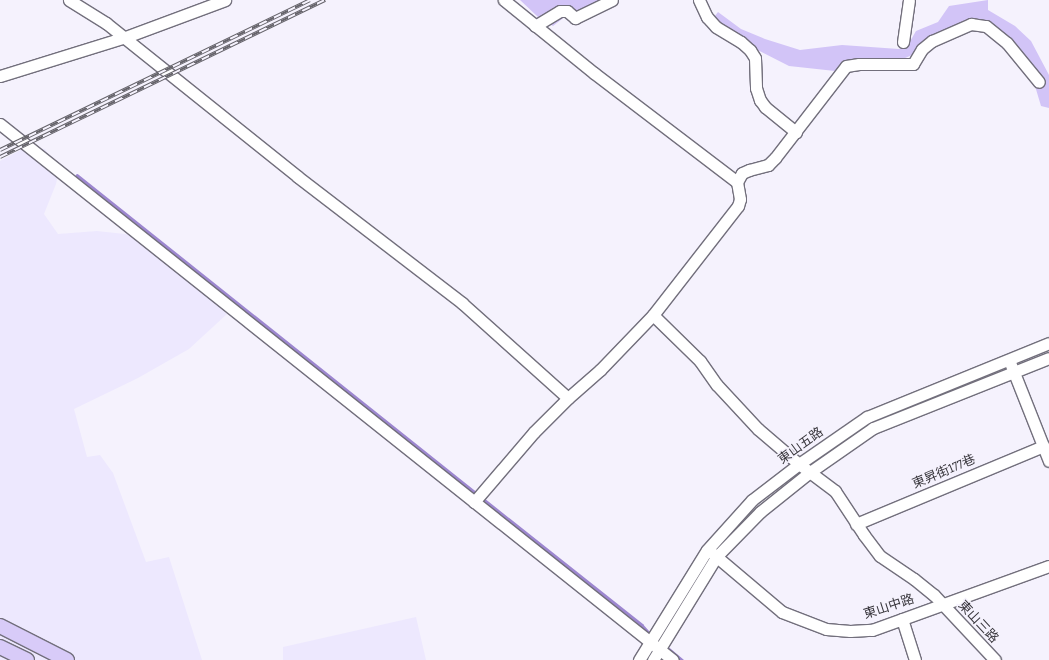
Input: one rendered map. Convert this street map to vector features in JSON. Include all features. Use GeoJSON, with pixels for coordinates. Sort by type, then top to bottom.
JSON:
{"type":"FeatureCollection","features":[{"type":"Feature","properties":{"kind":"main road"},"geometry":{"type":"LineString","coordinates":[[0,626],[67,660]]}},
{"type":"Feature","properties":{"kind":"main road"},"geometry":{"type":"LineString","coordinates":[[0,647],[27,660]]}},
{"type":"Feature","properties":{"kind":"street"},"geometry":{"type":"LineString","coordinates":[[69,0],[106,23],[298,177],[462,302],[568,398]]}},
{"type":"Feature","properties":{"kind":"street"},"geometry":{"type":"LineString","coordinates":[[0,76],[123,38],[225,0]]}},
{"type":"Feature","properties":{"kind":"street"},"geometry":{"type":"LineString","coordinates":[[504,0],[737,182]]}},
{"type":"Feature","properties":{"kind":"street"},"geometry":{"type":"LineString","coordinates":[[536,26],[560,11],[567,11],[575,18],[612,0]]}},
{"type":"Feature","properties":{"kind":"street"},"geometry":{"type":"LineString","coordinates":[[699,0],[707,17],[716,27],[741,42],[750,50],[755,58],[756,88],[760,100],[765,107],[796,132]]}},
{"type":"Feature","properties":{"kind":"street"},"geometry":{"type":"LineString","coordinates":[[903,42],[909,0]]}},
{"type":"Feature","properties":{"kind":"street"},"geometry":{"type":"LineString","coordinates":[[478,497],[534,432],[568,398],[600,370],[653,315],[738,206],[740,199],[737,182],[742,173],[768,165],[775,158],[846,66],[859,64],[913,64],[922,49],[932,41],[971,24],[986,26],[1007,43],[1038,82]]}},
{"type":"Feature","properties":{"kind":"street"},"geometry":{"type":"LineString","coordinates":[[0,124],[478,497],[673,660]]}},
{"type":"Feature","properties":{"kind":"street"},"geometry":{"type":"LineString","coordinates":[[653,315],[700,361],[717,385],[758,429],[799,464],[835,491],[856,524],[880,556],[914,579],[942,604]]}},
{"type":"Feature","properties":{"kind":"street","name":"東山五路"},"geometry":{"type":"LineString","coordinates":[[639,660],[707,550],[752,500],[799,464],[867,417],[1049,343]]}},
{"type":"Feature","properties":{"kind":"street","name":"東山五路"},"geometry":{"type":"LineString","coordinates":[[653,660],[716,557],[760,512],[810,472],[874,428],[1013,371],[1049,358]]}},
{"type":"Feature","properties":{"kind":"street"},"geometry":{"type":"LineString","coordinates":[[1008,359],[1049,461]]}},
{"type":"Feature","properties":{"kind":"street","name":"東昇街177巷"},"geometry":{"type":"LineString","coordinates":[[856,524],[1043,446]]}},
{"type":"Feature","properties":{"kind":"street","name":"東山中路"},"geometry":{"type":"LineString","coordinates":[[707,550],[782,612],[803,621],[826,628],[850,631],[872,630],[1049,566]]}},
{"type":"Feature","properties":{"kind":"street","name":"東山三路"},"geometry":{"type":"LineString","coordinates":[[942,604],[995,660]]}},
{"type":"Feature","properties":{"kind":"street"},"geometry":{"type":"LineString","coordinates":[[902,619],[915,660]]}},
{"type":"Feature","properties":{"kind":"shaded area"},"geometry":{"type":"Polygon","coordinates":[[[520,0],[612,0],[584,16],[571,12],[553,26],[538,17],[520,0]]]}},
{"type":"Feature","properties":{"kind":"shaded area"},"geometry":{"type":"Polygon","coordinates":[[[988,0],[988,10],[1015,26],[1031,41],[1049,75],[1049,108],[1041,106],[1032,76],[1023,62],[996,43],[984,28],[967,27],[929,48],[886,66],[835,71],[789,66],[708,25],[718,12],[741,29],[765,39],[800,50],[842,45],[899,49],[908,45],[916,31],[938,22],[949,6],[988,0]]]}},
{"type":"Feature","properties":{"kind":"shaded area"},"geometry":{"type":"Polygon","coordinates":[[[26,147],[45,149],[59,170],[56,184],[44,214],[58,234],[97,231],[134,235],[227,314],[189,349],[138,378],[74,409],[87,457],[100,455],[113,473],[146,562],[169,557],[202,660],[0,660],[0,161],[26,147]]]}},
{"type":"Feature","properties":{"kind":"shaded area"},"geometry":{"type":"Polygon","coordinates":[[[416,617],[426,660],[283,660],[283,647],[416,617]]]}},
{"type":"Feature","properties":{"kind":"waterway"},"geometry":{"type":"LineString","coordinates":[[77,175],[477,494]]}},
{"type":"Feature","properties":{"kind":"waterway"},"geometry":{"type":"LineString","coordinates":[[482,498],[642,625],[648,632]]}},
{"type":"Feature","properties":{"kind":"waterway"},"geometry":{"type":"LineString","coordinates":[[669,649],[682,660]]}},
{"type":"Feature","properties":{"kind":"railway"},"geometry":{"type":"LineString","coordinates":[[0,150],[310,0]]}},
{"type":"Feature","properties":{"kind":"railway"},"geometry":{"type":"LineString","coordinates":[[0,157],[325,0]]}}]}
